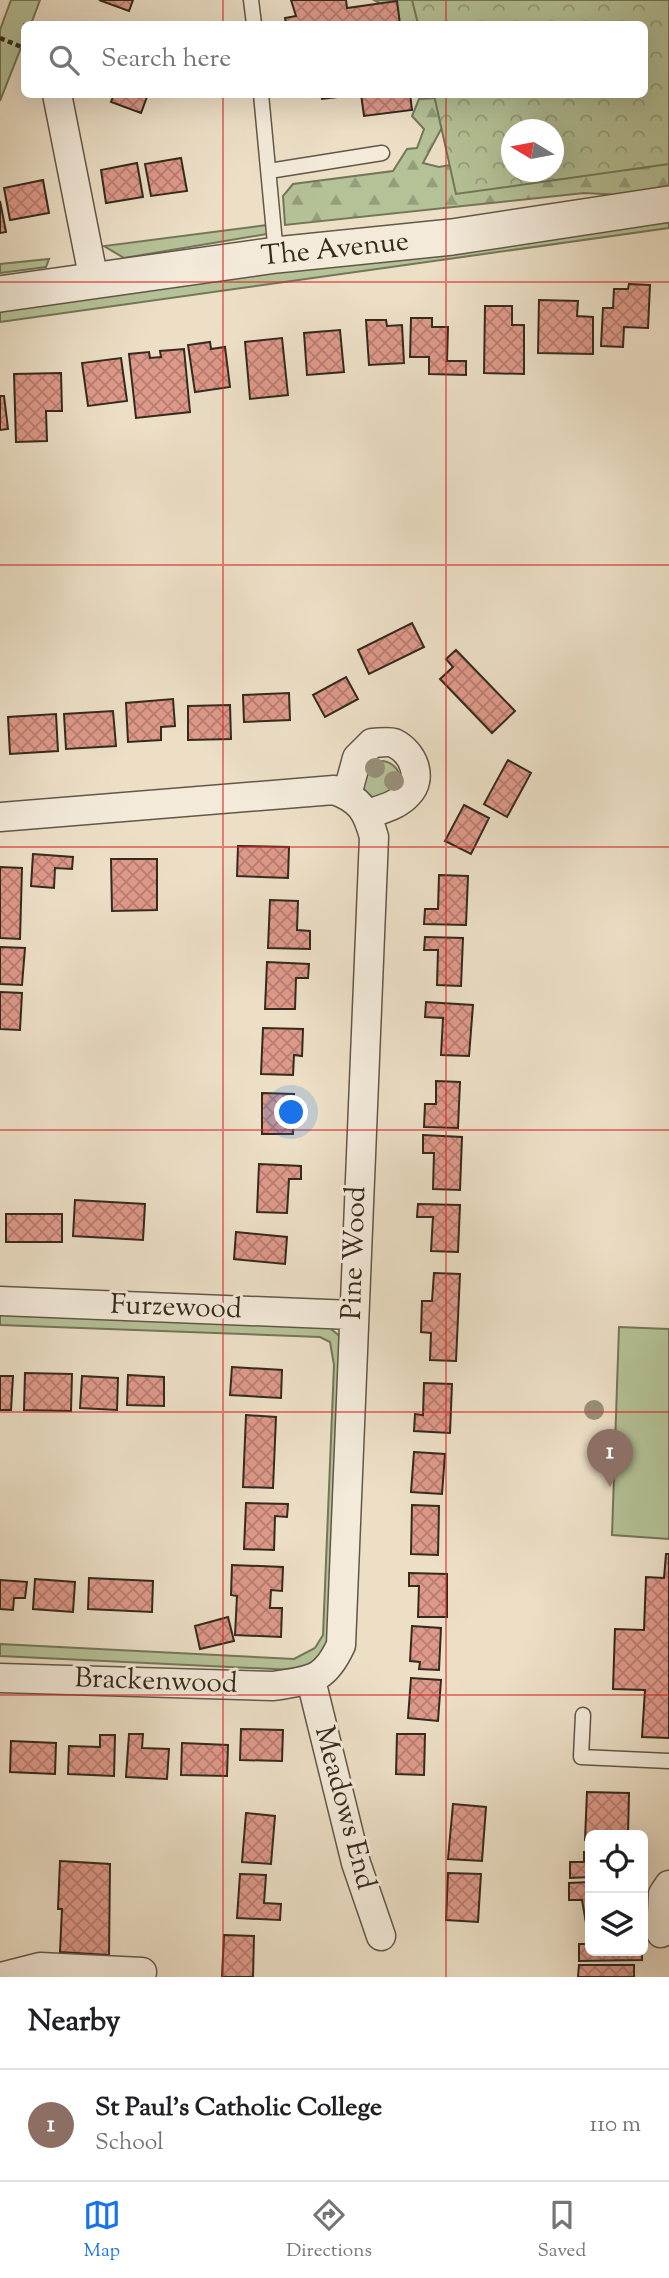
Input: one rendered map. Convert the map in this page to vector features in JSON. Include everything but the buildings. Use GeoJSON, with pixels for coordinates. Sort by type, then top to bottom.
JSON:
{"type":"FeatureCollection","features":[{"type":"Feature","properties":{"kind":"street"},"geometry":{"type":"LineString","coordinates":[[58,98],[94,281]]}},
{"type":"Feature","properties":{"kind":"street","name":"The Avenue"},"geometry":{"type":"LineString","coordinates":[[0,294],[276,255],[452,237],[669,204]]}},
{"type":"Feature","properties":{"kind":"street"},"geometry":{"type":"LineString","coordinates":[[0,817],[334,790],[360,803],[368,814],[395,805],[411,792],[416,772],[409,753],[392,742],[372,743],[357,758],[346,795]]}},
{"type":"Feature","properties":{"kind":"street","name":"Pine Wood"},"geometry":{"type":"LineString","coordinates":[[311,1680],[331,1667],[341,1645],[352,1315],[374,836],[368,814]]}},
{"type":"Feature","properties":{"kind":"street","name":"Furzewood"},"geometry":{"type":"LineString","coordinates":[[0,1301],[352,1315]]}},
{"type":"Feature","properties":{"kind":"street","name":"Brackenwood"},"geometry":{"type":"LineString","coordinates":[[0,1678],[273,1686],[311,1680]]}},
{"type":"Feature","properties":{"kind":"street","name":"Meadows End"},"geometry":{"type":"LineString","coordinates":[[311,1680],[356,1863],[381,1936]]}},
{"type":"Feature","properties":{"kind":"street"},"geometry":{"type":"LineString","coordinates":[[661,1933],[663,1894],[669,1885]]}},
{"type":"Feature","properties":{"kind":"street"},"geometry":{"type":"LineString","coordinates":[[1,1977],[40,1967],[142,1972]]}},
{"type":"Feature","properties":{"kind":"lane"},"geometry":{"type":"LineString","coordinates":[[251,0],[254,21]]}},
{"type":"Feature","properties":{"kind":"lane"},"geometry":{"type":"LineString","coordinates":[[261,98],[276,255]]}},
{"type":"Feature","properties":{"kind":"lane"},"geometry":{"type":"LineString","coordinates":[[269,171],[382,153]]}},
{"type":"Feature","properties":{"kind":"lane"},"geometry":{"type":"LineString","coordinates":[[583,1715],[581,1757],[669,1761]]}},
{"type":"Feature","properties":{"kind":"path"},"geometry":{"type":"LineString","coordinates":[[0,38],[21,47]]}},
{"type":"Feature","properties":{"kind":"green space"},"geometry":{"type":"Polygon","coordinates":[[[11,0],[40,0],[32,21],[21,21],[21,48],[0,101],[0,30],[11,0]]]}},
{"type":"Feature","properties":{"kind":"green space"},"geometry":{"type":"Polygon","coordinates":[[[374,0],[422,0],[426,21],[395,21],[393,11],[374,0]]]}},
{"type":"Feature","properties":{"kind":"green space"},"geometry":{"type":"Polygon","coordinates":[[[412,0],[669,0],[669,164],[564,179],[564,119],[501,119],[501,182],[541,182],[456,194],[435,98],[648,98],[648,21],[417,21],[412,0]]]}},
{"type":"Feature","properties":{"kind":"green space"},"geometry":{"type":"Polygon","coordinates":[[[440,98],[446,120],[423,163],[439,167],[501,156],[501,182],[564,182],[564,169],[669,134],[669,190],[642,196],[584,193],[285,225],[283,196],[293,184],[393,171],[407,149],[417,148],[424,129],[412,116],[419,99],[440,98]]]}},
{"type":"Feature","properties":{"kind":"green space"},"geometry":{"type":"Polygon","coordinates":[[[669,212],[669,228],[0,322],[0,307],[669,212]]]}},
{"type":"Feature","properties":{"kind":"green space"},"geometry":{"type":"Polygon","coordinates":[[[267,225],[267,234],[124,258],[104,246],[267,225]]]}},
{"type":"Feature","properties":{"kind":"green space"},"geometry":{"type":"Polygon","coordinates":[[[49,259],[46,267],[0,273],[0,264],[49,259]]]}},
{"type":"Feature","properties":{"kind":"green space"},"geometry":{"type":"Polygon","coordinates":[[[381,761],[395,766],[400,780],[395,794],[381,799],[367,794],[362,780],[367,766],[381,761]]]}},
{"type":"Feature","properties":{"kind":"green space"},"geometry":{"type":"Polygon","coordinates":[[[0,1314],[326,1325],[342,1338],[331,1636],[312,1662],[294,1670],[0,1656],[0,1644],[294,1659],[315,1648],[323,1635],[334,1365],[330,1342],[320,1337],[0,1325],[0,1314]]]}},
{"type":"Feature","properties":{"kind":"green space"},"geometry":{"type":"Polygon","coordinates":[[[619,1327],[669,1329],[669,1539],[612,1535],[619,1327]]]}},
{"type":"Feature","properties":{"kind":"place","name":"St Paul's Catholic College"},"geometry":{"type":"Point","coordinates":[610,1487]}}]}
